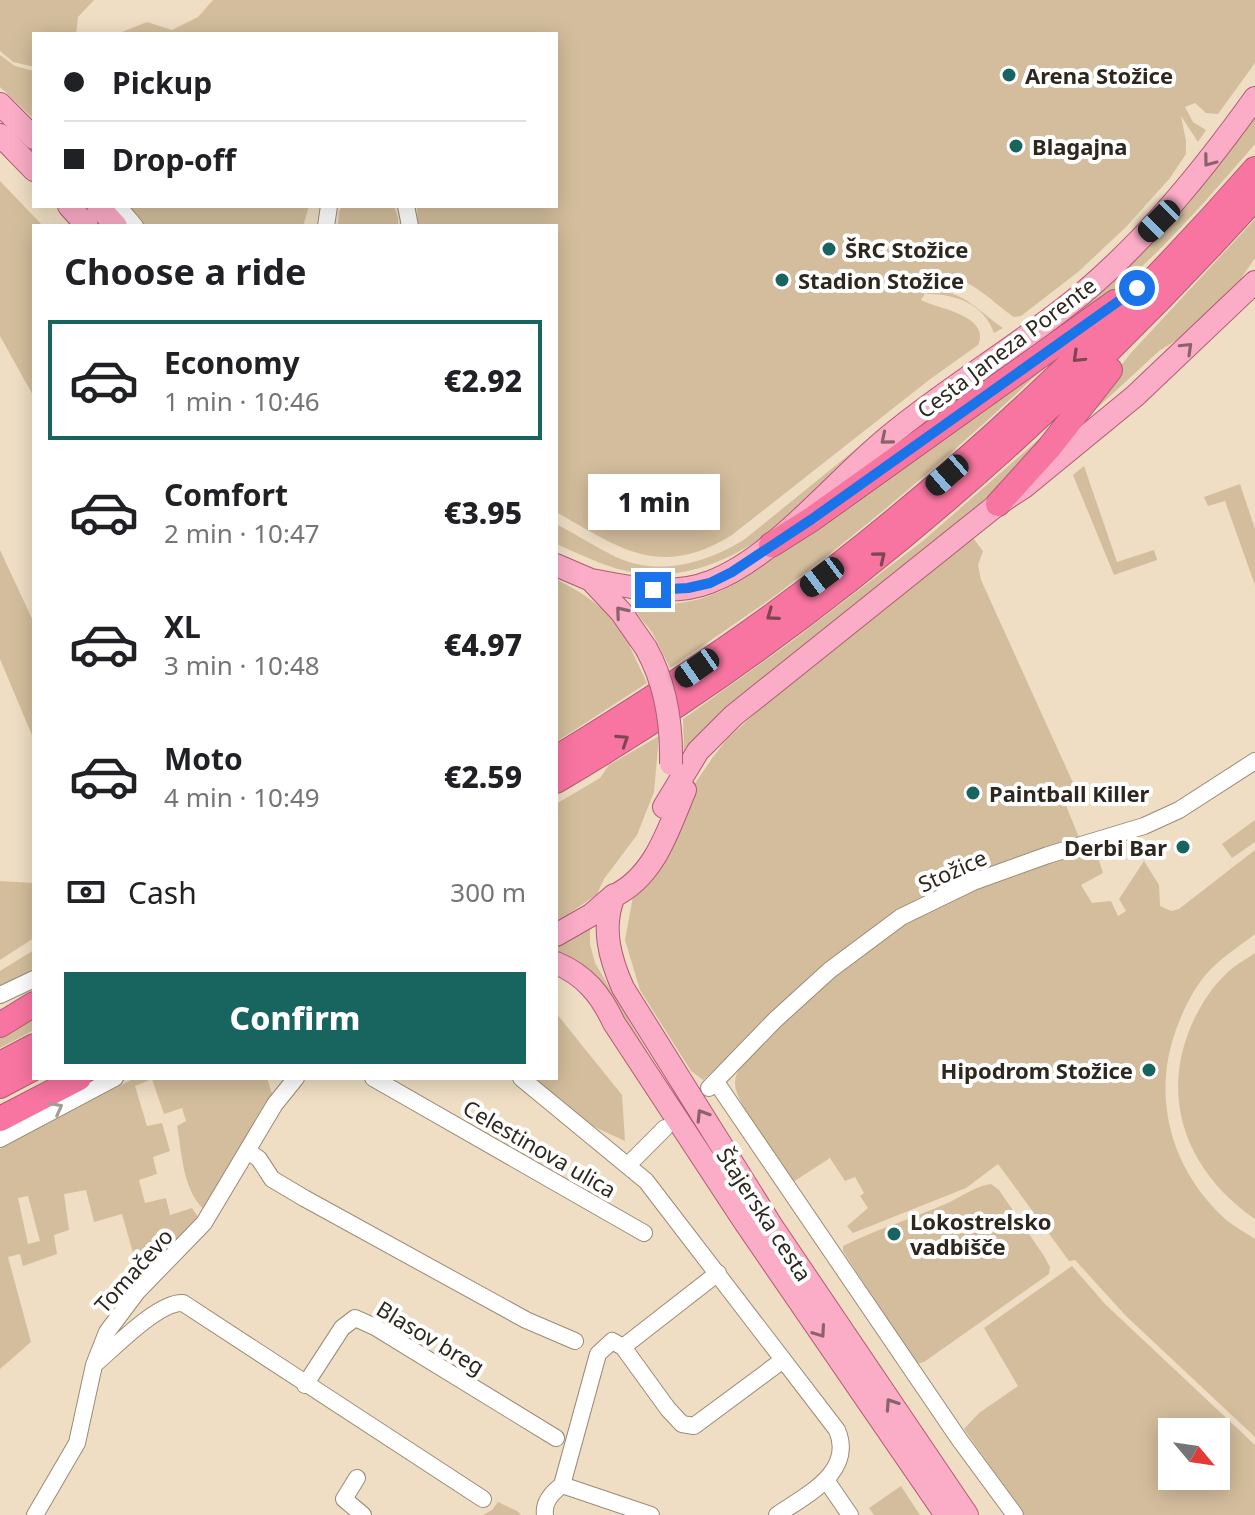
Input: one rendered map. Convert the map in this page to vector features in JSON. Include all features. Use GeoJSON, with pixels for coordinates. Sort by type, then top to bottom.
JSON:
{"type":"FeatureCollection","features":[{"type":"Feature","properties":{"kind":"highway"},"geometry":{"type":"LineString","coordinates":[[558,757],[711,658],[874,536],[1033,400],[1152,282],[1255,169]]}},
{"type":"Feature","properties":{"kind":"highway"},"geometry":{"type":"LineString","coordinates":[[558,780],[691,696],[877,559],[1002,454],[1064,396],[1194,266],[1255,198]]}},
{"type":"Feature","properties":{"kind":"highway"},"geometry":{"type":"LineString","coordinates":[[998,504],[1162,314],[1194,266]]}},
{"type":"Feature","properties":{"kind":"highway"},"geometry":{"type":"LineString","coordinates":[[771,545],[1121,298],[1152,282]]}},
{"type":"Feature","properties":{"kind":"highway"},"geometry":{"type":"LineString","coordinates":[[0,1025],[32,1005]]}},
{"type":"Feature","properties":{"kind":"highway"},"geometry":{"type":"LineString","coordinates":[[0,1064],[32,1047]]}},
{"type":"Feature","properties":{"kind":"highway"},"geometry":{"type":"LineString","coordinates":[[0,1086],[32,1069]]}},
{"type":"Feature","properties":{"kind":"highway"},"geometry":{"type":"LineString","coordinates":[[0,1119],[75,1080]]}},
{"type":"Feature","properties":{"kind":"main road","name":"Cesta Janeza Porente"},"geometry":{"type":"LineString","coordinates":[[591,580],[653,590],[688,588],[710,583],[732,572],[771,545],[885,439],[1083,294],[1123,257],[1197,177],[1255,98]]}},
{"type":"Feature","properties":{"kind":"main road"},"geometry":{"type":"LineString","coordinates":[[0,104],[32,135]]}},
{"type":"Feature","properties":{"kind":"main road"},"geometry":{"type":"LineString","coordinates":[[0,135],[32,168]]}},
{"type":"Feature","properties":{"kind":"main road"},"geometry":{"type":"LineString","coordinates":[[68,208],[85,224]]}},
{"type":"Feature","properties":{"kind":"main road"},"geometry":{"type":"LineString","coordinates":[[100,208],[114,224]]}},
{"type":"Feature","properties":{"kind":"main road"},"geometry":{"type":"LineString","coordinates":[[614,896],[639,859],[664,807],[698,751],[733,716],[752,704],[1135,396],[1255,282]]}},
{"type":"Feature","properties":{"kind":"main road"},"geometry":{"type":"LineString","coordinates":[[558,550],[575,561],[621,612],[646,648],[660,680],[667,706],[671,764],[664,807]]}},
{"type":"Feature","properties":{"kind":"main road"},"geometry":{"type":"LineString","coordinates":[[558,566],[591,580]]}},
{"type":"Feature","properties":{"kind":"main road"},"geometry":{"type":"LineString","coordinates":[[558,934],[591,915],[631,885],[650,865],[699,766],[752,704]]}},
{"type":"Feature","properties":{"kind":"main road","name":"Štajerska cesta"},"geometry":{"type":"LineString","coordinates":[[614,896],[608,917],[608,936],[612,959],[623,988],[773,1228],[967,1515]]}},
{"type":"Feature","properties":{"kind":"main road","name":"Štajerska cesta"},"geometry":{"type":"LineString","coordinates":[[558,964],[576,973],[602,999],[614,1023],[744,1221],[946,1515]]}},
{"type":"Feature","properties":{"kind":"main road","name":"Štajerska cesta"},"geometry":{"type":"LineString","coordinates":[[558,976],[579,989],[614,1023]]}},
{"type":"Feature","properties":{"kind":"street"},"geometry":{"type":"LineString","coordinates":[[120,208],[133,224]]}},
{"type":"Feature","properties":{"kind":"street","name":"Stožice"},"geometry":{"type":"LineString","coordinates":[[1015,1515],[713,1085],[775,1020],[830,970],[901,917],[973,882],[1144,826],[1179,810],[1255,761]]}},
{"type":"Feature","properties":{"kind":"street"},"geometry":{"type":"LineString","coordinates":[[0,995],[32,980]]}},
{"type":"Feature","properties":{"kind":"street"},"geometry":{"type":"LineString","coordinates":[[0,1139],[111,1080]]}},
{"type":"Feature","properties":{"kind":"street","name":"Tomačevo"},"geometry":{"type":"LineString","coordinates":[[35,1515],[77,1443],[94,1365],[116,1317],[204,1223],[275,1104],[294,1080]]}},
{"type":"Feature","properties":{"kind":"street","name":"Celestinova ulica"},"geometry":{"type":"LineString","coordinates":[[376,1080],[644,1233]]}},
{"type":"Feature","properties":{"kind":"street"},"geometry":{"type":"LineString","coordinates":[[524,1080],[646,1181],[828,1416],[841,1438],[841,1457],[826,1480],[777,1515]]}},
{"type":"Feature","properties":{"kind":"street"},"geometry":{"type":"LineString","coordinates":[[629,1164],[665,1128]]}},
{"type":"Feature","properties":{"kind":"street"},"geometry":{"type":"LineString","coordinates":[[248,1151],[259,1159],[272,1179],[304,1198],[526,1320],[575,1341]]}},
{"type":"Feature","properties":{"kind":"street"},"geometry":{"type":"LineString","coordinates":[[623,1347],[718,1273]]}},
{"type":"Feature","properties":{"kind":"street"},"geometry":{"type":"LineString","coordinates":[[94,1365],[151,1317],[177,1302],[192,1307],[305,1385],[483,1499]]}},
{"type":"Feature","properties":{"kind":"street","name":"Blasov breg"},"geometry":{"type":"LineString","coordinates":[[305,1385],[342,1328],[355,1318],[375,1327],[556,1438]]}},
{"type":"Feature","properties":{"kind":"street"},"geometry":{"type":"LineString","coordinates":[[545,1515],[548,1500],[562,1485],[598,1354],[612,1341],[623,1347],[668,1409],[688,1427],[694,1426],[783,1360]]}},
{"type":"Feature","properties":{"kind":"street"},"geometry":{"type":"LineString","coordinates":[[357,1478],[344,1499],[363,1515]]}},
{"type":"Feature","properties":{"kind":"street"},"geometry":{"type":"LineString","coordinates":[[826,1480],[850,1515]]}},
{"type":"Feature","properties":{"kind":"street"},"geometry":{"type":"LineString","coordinates":[[562,1485],[651,1515]]}},
{"type":"Feature","properties":{"kind":"shaded area"},"geometry":{"type":"Polygon","coordinates":[[[0,0],[94,0],[78,17],[76,32],[32,32],[32,67],[13,62],[0,51],[0,0]]]}},
{"type":"Feature","properties":{"kind":"shaded area","name":"ŠRC Stožice"},"geometry":{"type":"Polygon","coordinates":[[[213,0],[1255,0],[1255,63],[1218,114],[1206,113],[1195,103],[1185,107],[1193,122],[1206,130],[1198,142],[1181,116],[1186,154],[1170,178],[1126,227],[1078,272],[1021,316],[1014,317],[963,281],[942,278],[932,284],[921,300],[970,320],[980,335],[978,345],[732,535],[706,548],[661,557],[621,547],[558,513],[558,224],[418,224],[417,208],[558,208],[558,32],[122,32],[147,22],[172,30],[198,17],[213,0]]]}},
{"type":"Feature","properties":{"kind":"shaded area"},"geometry":{"type":"Polygon","coordinates":[[[0,55],[15,66],[32,70],[32,117],[0,87],[0,55]]]}},
{"type":"Feature","properties":{"kind":"shaded area"},"geometry":{"type":"Polygon","coordinates":[[[1255,112],[1255,144],[1198,209],[1138,270],[1095,307],[847,482],[884,449],[1065,318],[1255,112]]]}},
{"type":"Feature","properties":{"kind":"shaded area"},"geometry":{"type":"Polygon","coordinates":[[[0,181],[41,224],[32,224],[32,393],[0,336],[0,181]]]}},
{"type":"Feature","properties":{"kind":"shaded area"},"geometry":{"type":"Polygon","coordinates":[[[127,208],[308,208],[304,224],[140,224],[127,208]]]}},
{"type":"Feature","properties":{"kind":"shaded area"},"geometry":{"type":"Polygon","coordinates":[[[341,208],[395,208],[398,224],[338,224],[341,208]]]}},
{"type":"Feature","properties":{"kind":"shaded area"},"geometry":{"type":"Polygon","coordinates":[[[1255,219],[1255,258],[1242,277],[1242,286],[1199,326],[1159,351],[1071,432],[1130,354],[1255,219]]]}},
{"type":"Feature","properties":{"kind":"shaded area"},"geometry":{"type":"Polygon","coordinates":[[[928,291],[960,297],[977,308],[1003,328],[994,333],[976,308],[948,296],[927,294],[928,291]]]}},
{"type":"Feature","properties":{"kind":"shaded area"},"geometry":{"type":"Polygon","coordinates":[[[982,354],[792,515],[745,548],[720,561],[694,570],[666,574],[636,573],[609,566],[558,545],[558,525],[632,563],[666,566],[715,555],[745,539],[909,406],[982,354]]]}},
{"type":"Feature","properties":{"kind":"shaded area"},"geometry":{"type":"Polygon","coordinates":[[[1044,364],[1045,367],[980,427],[846,541],[776,595],[670,668],[652,632],[633,609],[635,604],[686,602],[734,584],[1044,364]]]}},
{"type":"Feature","properties":{"kind":"shaded area"},"geometry":{"type":"Polygon","coordinates":[[[1056,424],[1015,478],[684,756],[683,719],[787,645],[924,540],[1056,424]]]}},
{"type":"Feature","properties":{"kind":"shaded area"},"geometry":{"type":"Polygon","coordinates":[[[1084,466],[1117,562],[1154,550],[1157,560],[1114,575],[1073,475],[1084,466]]]}},
{"type":"Feature","properties":{"kind":"shaded area"},"geometry":{"type":"Polygon","coordinates":[[[1240,484],[1255,529],[1255,585],[1225,501],[1208,506],[1204,497],[1240,484]]]}},
{"type":"Feature","properties":{"kind":"shaded area"},"geometry":{"type":"Polygon","coordinates":[[[973,538],[983,551],[978,565],[981,580],[1074,785],[1064,790],[1063,798],[1080,840],[930,895],[703,1080],[691,1071],[640,990],[625,940],[633,896],[691,789],[727,739],[780,691],[973,538]]]}},
{"type":"Feature","properties":{"kind":"shaded area"},"geometry":{"type":"Polygon","coordinates":[[[0,550],[32,619],[32,735],[0,659],[0,550]]]}},
{"type":"Feature","properties":{"kind":"shaded area"},"geometry":{"type":"Polygon","coordinates":[[[558,580],[590,599],[615,623],[632,645],[630,647],[647,683],[558,741],[558,580]]]}},
{"type":"Feature","properties":{"kind":"shaded area"},"geometry":{"type":"Polygon","coordinates":[[[659,736],[654,792],[637,835],[604,879],[597,894],[558,922],[558,803],[600,778],[609,765],[659,736]]]}},
{"type":"Feature","properties":{"kind":"shaded area"},"geometry":{"type":"Polygon","coordinates":[[[1255,820],[1255,842],[1232,858],[1222,844],[1255,820]]]}},
{"type":"Feature","properties":{"kind":"shaded area"},"geometry":{"type":"Polygon","coordinates":[[[1255,850],[1255,934],[1216,964],[1187,1003],[1169,1053],[1166,1104],[1170,1129],[1190,1177],[1224,1218],[1255,1239],[1255,1437],[1126,1316],[1075,1260],[1069,1261],[998,1164],[966,1188],[853,1233],[847,1226],[868,1208],[860,1196],[864,1193],[855,1177],[845,1181],[830,1158],[793,1182],[749,1117],[736,1091],[735,1082],[740,1067],[751,1053],[837,972],[901,925],[954,897],[1010,875],[1096,851],[1103,873],[1081,885],[1092,903],[1111,901],[1118,916],[1126,911],[1119,899],[1144,861],[1159,885],[1160,906],[1171,911],[1179,909],[1255,850]]]}},
{"type":"Feature","properties":{"kind":"shaded area"},"geometry":{"type":"Polygon","coordinates":[[[0,881],[32,883],[32,939],[0,960],[0,881]]]}},
{"type":"Feature","properties":{"kind":"shaded area"},"geometry":{"type":"Polygon","coordinates":[[[590,929],[595,963],[667,1085],[558,958],[558,946],[590,929]]]}},
{"type":"Feature","properties":{"kind":"shaded area"},"geometry":{"type":"Polygon","coordinates":[[[32,951],[32,973],[0,988],[0,971],[32,951]]]}},
{"type":"Feature","properties":{"kind":"shaded area"},"geometry":{"type":"Polygon","coordinates":[[[1255,953],[1255,1219],[1232,1201],[1197,1158],[1186,1134],[1178,1082],[1182,1054],[1201,1006],[1228,972],[1255,953]]]}},
{"type":"Feature","properties":{"kind":"shaded area"},"geometry":{"type":"Polygon","coordinates":[[[32,1011],[32,1031],[0,1048],[0,1032],[32,1011]]]}},
{"type":"Feature","properties":{"kind":"shaded area"},"geometry":{"type":"Polygon","coordinates":[[[558,1015],[622,1095],[625,1141],[588,1124],[536,1080],[558,1080],[558,1015]]]}},
{"type":"Feature","properties":{"kind":"shaded area"},"geometry":{"type":"Polygon","coordinates":[[[131,1080],[150,1080],[135,1086],[147,1126],[162,1123],[170,1151],[153,1157],[157,1174],[139,1180],[145,1203],[166,1198],[170,1215],[192,1208],[197,1221],[141,1281],[122,1214],[94,1222],[86,1190],[64,1194],[69,1230],[54,1235],[57,1254],[23,1266],[20,1254],[8,1257],[31,1342],[0,1369],[0,1149],[131,1080]],[[28,1196],[18,1198],[28,1244],[40,1241],[28,1196]]]}},
{"type":"Feature","properties":{"kind":"shaded area"},"geometry":{"type":"Polygon","coordinates":[[[152,1080],[268,1080],[273,1097],[206,1211],[192,1194],[185,1172],[177,1126],[186,1121],[182,1108],[164,1114],[152,1080]]]}},
{"type":"Feature","properties":{"kind":"shaded area"},"geometry":{"type":"Polygon","coordinates":[[[991,1184],[999,1190],[1044,1256],[1050,1267],[1049,1274],[924,1362],[916,1364],[843,1251],[843,1246],[991,1184]]]}},
{"type":"Feature","properties":{"kind":"shaded area"},"geometry":{"type":"Polygon","coordinates":[[[1072,1266],[1105,1304],[1226,1418],[1158,1418],[1158,1490],[1230,1490],[1230,1422],[1255,1445],[1255,1515],[1024,1515],[964,1429],[979,1413],[1018,1386],[984,1328],[1072,1266]]]}},
{"type":"Feature","properties":{"kind":"shaded area"},"geometry":{"type":"Polygon","coordinates":[[[901,1486],[920,1515],[874,1515],[869,1508],[901,1486]]]}},
{"type":"Feature","properties":{"kind":"shaded area"},"geometry":{"type":"Polygon","coordinates":[[[498,1502],[517,1511],[521,1515],[483,1515],[498,1502]]]}},
{"type":"Feature","properties":{"kind":"place","name":"Arena Stožice"},"geometry":{"type":"Point","coordinates":[1009,75]}},
{"type":"Feature","properties":{"kind":"place","name":"Blagajna"},"geometry":{"type":"Point","coordinates":[1016,146]}},
{"type":"Feature","properties":{"kind":"place","name":"ŠRC Stožice"},"geometry":{"type":"Point","coordinates":[829,249]}},
{"type":"Feature","properties":{"kind":"place","name":"Stadion Stožice"},"geometry":{"type":"Point","coordinates":[782,280]}},
{"type":"Feature","properties":{"kind":"place","name":"Paintball Killer"},"geometry":{"type":"Point","coordinates":[973,793]}},
{"type":"Feature","properties":{"kind":"place","name":"Derbi Bar"},"geometry":{"type":"Point","coordinates":[1183,847]}},
{"type":"Feature","properties":{"kind":"place","name":"Hipodrom Stožice"},"geometry":{"type":"Point","coordinates":[1149,1070]}},
{"type":"Feature","properties":{"kind":"place","name":"Lokostrelsko vadbišče"},"geometry":{"type":"Point","coordinates":[894,1234]}},
{"type":"Feature","properties":{"kind":"route"},"geometry":{"type":"LineString","coordinates":[[653,590],[710,583],[732,572],[812,519],[1137,288]]}}]}
